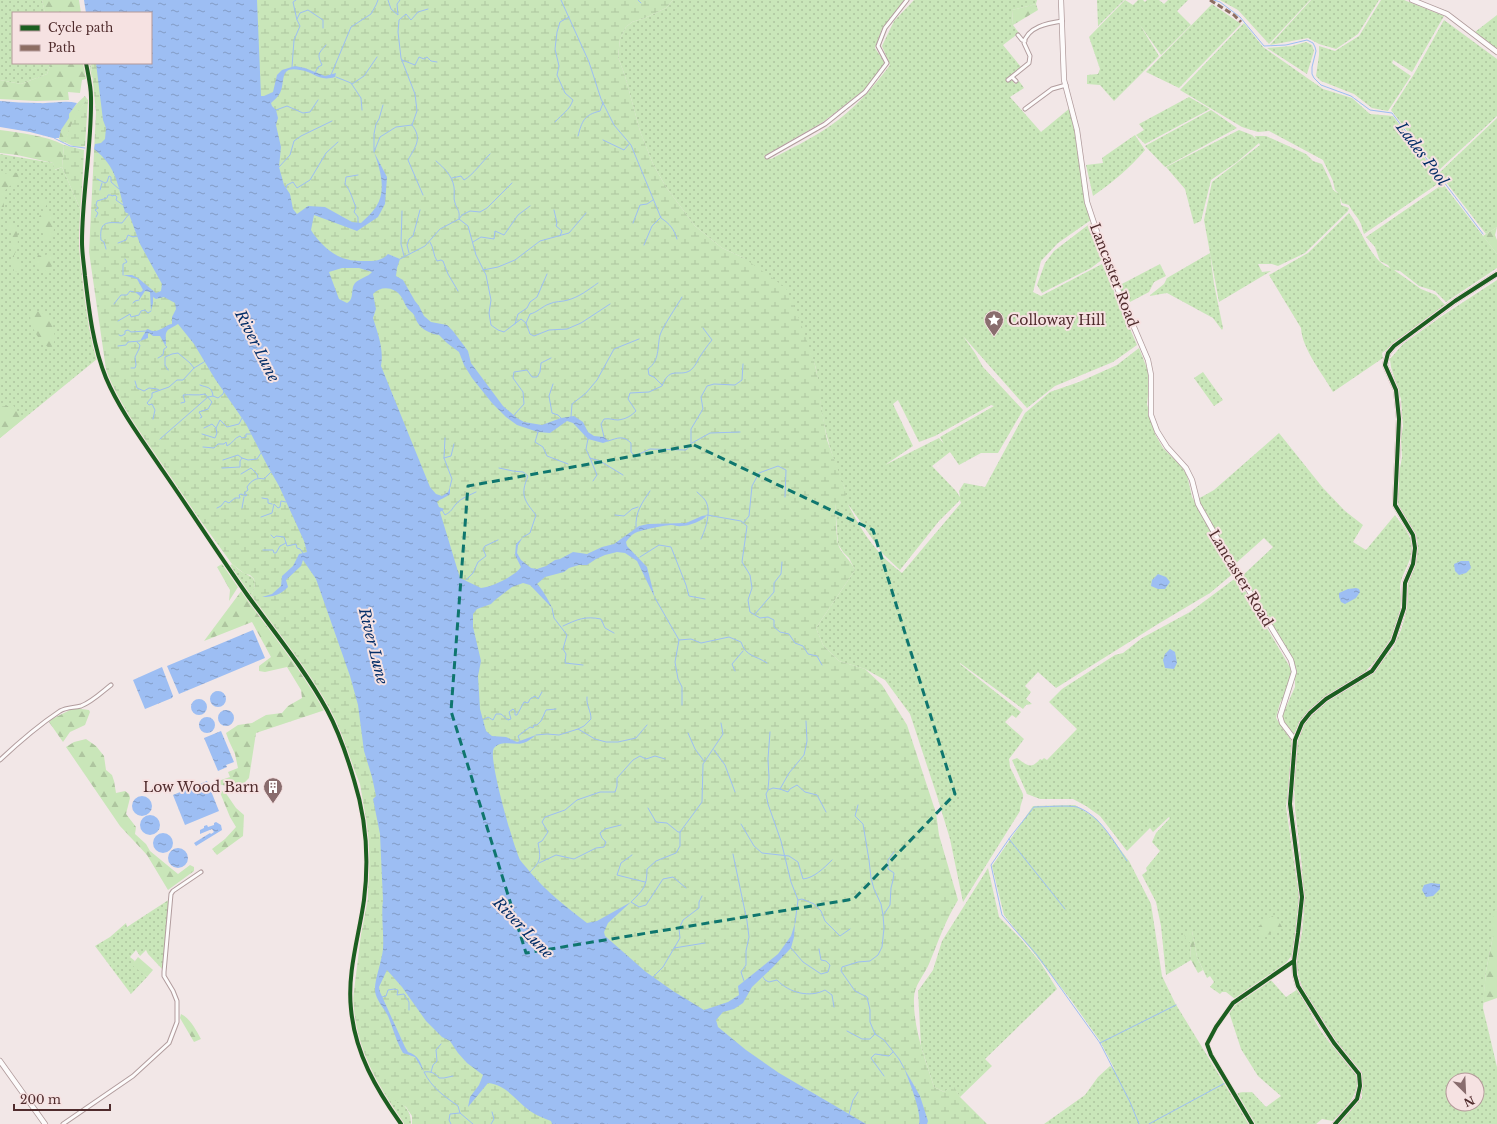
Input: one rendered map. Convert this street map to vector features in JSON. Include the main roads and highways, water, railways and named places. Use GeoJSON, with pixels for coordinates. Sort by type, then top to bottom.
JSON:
{"type":"FeatureCollection","features":[{"type":"Feature","properties":{"kind":"water","name":"River Lune"},"geometry":{"type":"Polygon","coordinates":[[[84,0],[257,0],[261,96],[273,92],[277,75],[282,70],[295,66],[305,68],[325,76],[336,73],[335,77],[320,78],[305,71],[293,69],[288,70],[284,76],[280,93],[271,103],[276,110],[278,118],[276,125],[281,147],[279,167],[284,185],[290,194],[293,209],[297,214],[308,206],[325,207],[352,222],[361,223],[376,207],[381,194],[382,187],[380,172],[374,152],[387,177],[385,204],[378,217],[357,231],[314,215],[311,230],[318,239],[331,252],[348,260],[375,261],[388,254],[400,259],[396,276],[403,280],[424,316],[431,322],[447,325],[453,331],[468,351],[471,363],[503,406],[517,418],[524,422],[542,425],[561,418],[574,416],[583,422],[588,432],[594,436],[604,437],[609,441],[603,443],[588,439],[573,423],[567,421],[550,433],[538,432],[517,425],[506,417],[492,403],[472,378],[464,365],[459,352],[439,335],[429,332],[420,326],[412,312],[408,309],[403,299],[396,291],[384,288],[376,291],[373,294],[376,309],[373,318],[379,336],[382,354],[381,366],[430,487],[436,494],[442,496],[448,492],[450,487],[450,494],[437,502],[439,507],[444,509],[440,512],[460,578],[481,588],[491,586],[514,574],[521,567],[515,555],[516,544],[523,537],[518,545],[517,553],[521,560],[531,568],[537,569],[573,552],[587,554],[602,547],[614,544],[639,526],[648,524],[686,523],[707,515],[696,523],[688,525],[669,525],[638,532],[632,535],[626,542],[627,546],[647,567],[655,598],[637,561],[625,553],[617,552],[605,555],[587,565],[579,565],[569,568],[564,572],[545,577],[537,584],[546,596],[552,608],[530,585],[523,583],[512,587],[491,604],[477,609],[473,614],[473,627],[481,661],[478,676],[480,709],[486,731],[492,736],[506,737],[517,742],[536,735],[530,740],[519,744],[504,743],[497,745],[494,748],[494,767],[502,802],[512,839],[520,860],[543,886],[587,923],[597,921],[631,902],[608,923],[604,932],[605,936],[646,972],[704,1010],[728,1002],[739,995],[738,986],[778,954],[791,936],[795,923],[794,937],[791,948],[752,987],[743,1003],[734,1009],[723,1012],[716,1020],[718,1027],[746,1050],[779,1073],[866,1124],[552,1124],[551,1121],[530,1111],[506,1090],[495,1084],[488,1083],[468,1107],[470,1097],[479,1085],[483,1075],[467,1063],[450,1041],[442,1037],[426,1021],[402,987],[387,970],[379,987],[380,992],[405,1047],[408,1052],[415,1055],[419,1059],[424,1072],[415,1057],[403,1053],[396,1039],[388,1016],[378,1001],[375,991],[383,943],[380,834],[373,799],[376,796],[364,751],[358,705],[350,676],[316,579],[303,560],[301,566],[286,580],[288,587],[285,590],[270,597],[262,597],[272,594],[281,586],[282,576],[293,566],[299,554],[307,552],[304,541],[279,486],[246,424],[215,379],[194,344],[178,324],[167,331],[165,345],[160,336],[153,336],[149,333],[148,338],[140,341],[147,329],[156,331],[172,324],[172,317],[176,309],[175,303],[164,297],[156,299],[153,297],[151,311],[150,292],[145,291],[139,300],[140,296],[135,292],[141,292],[143,290],[137,279],[123,275],[132,275],[138,278],[156,293],[161,291],[162,284],[140,244],[129,214],[125,212],[116,178],[108,163],[94,149],[95,144],[101,143],[105,139],[106,128],[103,120],[96,64],[152,64],[152,12],[86,12],[84,0]],[[342,268],[329,272],[339,299],[347,303],[351,299],[355,283],[372,272],[359,268],[342,268]]]}},
{"type":"Feature","properties":{"kind":"water"},"geometry":{"type":"Polygon","coordinates":[[[0,101],[77,103],[69,114],[69,118],[61,130],[59,138],[53,138],[30,132],[0,127],[0,101]]]}},
{"type":"Feature","properties":{"kind":"water"},"geometry":{"type":"Polygon","coordinates":[[[1461,561],[1469,561],[1471,568],[1466,573],[1459,575],[1455,571],[1454,564],[1461,561]]]}},
{"type":"Feature","properties":{"kind":"water"},"geometry":{"type":"Polygon","coordinates":[[[1158,574],[1166,577],[1170,582],[1165,589],[1158,589],[1151,586],[1152,580],[1158,574]]]}},
{"type":"Feature","properties":{"kind":"water"},"geometry":{"type":"Polygon","coordinates":[[[1348,589],[1359,589],[1360,592],[1356,598],[1345,604],[1341,602],[1339,593],[1348,589]]]}},
{"type":"Feature","properties":{"kind":"water"},"geometry":{"type":"Polygon","coordinates":[[[253,630],[265,658],[179,694],[167,666],[253,630]]]}},
{"type":"Feature","properties":{"kind":"water"},"geometry":{"type":"Polygon","coordinates":[[[1170,649],[1175,652],[1177,663],[1174,669],[1165,668],[1163,660],[1165,654],[1170,649]]]}},
{"type":"Feature","properties":{"kind":"water"},"geometry":{"type":"Polygon","coordinates":[[[162,667],[173,696],[172,698],[145,709],[133,680],[162,667]]]}},
{"type":"Feature","properties":{"kind":"water"},"geometry":{"type":"Polygon","coordinates":[[[218,691],[224,693],[226,699],[224,705],[218,707],[212,705],[210,699],[212,693],[218,691]]]}},
{"type":"Feature","properties":{"kind":"water"},"geometry":{"type":"Polygon","coordinates":[[[199,699],[205,701],[207,707],[205,713],[199,715],[193,713],[191,707],[193,701],[199,699]]]}},
{"type":"Feature","properties":{"kind":"water"},"geometry":{"type":"Polygon","coordinates":[[[226,710],[232,712],[234,718],[232,724],[226,726],[220,724],[218,718],[220,712],[226,710]]]}},
{"type":"Feature","properties":{"kind":"water"},"geometry":{"type":"Polygon","coordinates":[[[207,717],[213,719],[215,725],[213,731],[207,733],[201,731],[199,725],[201,719],[207,717]]]}},
{"type":"Feature","properties":{"kind":"water"},"geometry":{"type":"Polygon","coordinates":[[[221,731],[234,762],[226,765],[227,767],[218,771],[204,738],[221,731]]]}},
{"type":"Feature","properties":{"kind":"water"},"geometry":{"type":"Polygon","coordinates":[[[207,781],[219,811],[185,825],[173,795],[207,781]]]}},
{"type":"Feature","properties":{"kind":"water"},"geometry":{"type":"Polygon","coordinates":[[[142,796],[149,799],[152,806],[149,813],[142,816],[135,813],[132,806],[135,799],[142,796]]]}},
{"type":"Feature","properties":{"kind":"water"},"geometry":{"type":"Polygon","coordinates":[[[150,815],[157,818],[160,825],[157,832],[150,835],[143,832],[140,825],[143,818],[150,815]]]}},
{"type":"Feature","properties":{"kind":"water"},"geometry":{"type":"Polygon","coordinates":[[[216,822],[221,825],[222,830],[196,846],[194,843],[214,832],[212,829],[200,834],[200,830],[204,828],[204,826],[207,825],[208,827],[214,825],[216,822]]]}},
{"type":"Feature","properties":{"kind":"water"},"geometry":{"type":"Polygon","coordinates":[[[163,833],[170,836],[173,843],[170,850],[163,853],[156,850],[153,843],[156,836],[163,833]]]}},
{"type":"Feature","properties":{"kind":"water"},"geometry":{"type":"Polygon","coordinates":[[[178,848],[185,851],[188,858],[185,865],[178,868],[171,865],[168,858],[171,851],[178,848]]]}},
{"type":"Feature","properties":{"kind":"water"},"geometry":{"type":"Polygon","coordinates":[[[1431,883],[1440,884],[1440,889],[1433,896],[1426,897],[1422,890],[1424,885],[1431,883]]]}},
{"type":"Feature","properties":{"kind":"water"},"geometry":{"type":"Polygon","coordinates":[[[904,1068],[920,1096],[928,1121],[927,1124],[919,1124],[917,1104],[904,1068]]]}},
{"type":"Feature","properties":{"kind":"waterway"},"geometry":{"type":"LineString","coordinates":[[292,67],[294,40],[300,26],[293,2],[296,0]]}},
{"type":"Feature","properties":{"kind":"waterway"},"geometry":{"type":"LineString","coordinates":[[331,75],[351,27],[371,14],[378,0]]}},
{"type":"Feature","properties":{"kind":"waterway"},"geometry":{"type":"LineString","coordinates":[[388,0],[391,9],[398,15],[397,4],[400,0]]}},
{"type":"Feature","properties":{"kind":"waterway"},"geometry":{"type":"LineString","coordinates":[[561,0],[589,62],[601,99],[614,125],[631,145],[661,218],[671,227],[677,239]]}},
{"type":"Feature","properties":{"kind":"waterway"},"geometry":{"type":"LineString","coordinates":[[638,0],[641,3]]}},
{"type":"Feature","properties":{"kind":"waterway","name":"Lades Pool"},"geometry":{"type":"LineString","coordinates":[[1214,0],[1220,2],[1240,17],[1264,46],[1286,45],[1307,40],[1313,43],[1316,51],[1312,67],[1312,74],[1314,78],[1321,85],[1351,96],[1370,110],[1392,113],[1483,234]]}},
{"type":"Feature","properties":{"kind":"waterway"},"geometry":{"type":"LineString","coordinates":[[374,152],[380,137],[396,127],[412,125],[417,111],[415,94],[401,58],[398,32],[399,20],[406,14],[411,20],[418,12],[428,9]]}},
{"type":"Feature","properties":{"kind":"waterway"},"geometry":{"type":"LineString","coordinates":[[297,19],[300,13],[308,10],[323,20],[323,28]]}},
{"type":"Feature","properties":{"kind":"waterway"},"geometry":{"type":"LineString","coordinates":[[555,122],[568,109],[573,100],[565,93],[557,75],[559,66],[555,49],[560,22],[569,17]]}},
{"type":"Feature","properties":{"kind":"waterway"},"geometry":{"type":"LineString","coordinates":[[315,73],[318,67],[322,65],[319,54],[326,45]]}},
{"type":"Feature","properties":{"kind":"waterway"},"geometry":{"type":"LineString","coordinates":[[352,84],[364,76],[377,57]]}},
{"type":"Feature","properties":{"kind":"waterway"},"geometry":{"type":"LineString","coordinates":[[402,60],[415,65],[419,57],[424,59],[427,57],[431,61],[437,62]]}},
{"type":"Feature","properties":{"kind":"waterway"},"geometry":{"type":"LineString","coordinates":[[336,77],[351,83],[361,98],[362,110]]}},
{"type":"Feature","properties":{"kind":"waterway"},"geometry":{"type":"LineString","coordinates":[[276,110],[287,106],[303,113],[310,112],[318,100]]}},
{"type":"Feature","properties":{"kind":"waterway"},"geometry":{"type":"LineString","coordinates":[[578,136],[584,119],[590,114],[600,111],[603,103]]}},
{"type":"Feature","properties":{"kind":"waterway"},"geometry":{"type":"LineString","coordinates":[[374,151],[374,134],[383,105]]}},
{"type":"Feature","properties":{"kind":"waterway"},"geometry":{"type":"LineString","coordinates":[[279,167],[290,155],[294,141],[332,121]]}},
{"type":"Feature","properties":{"kind":"waterway"},"geometry":{"type":"LineString","coordinates":[[412,125],[417,135],[417,143],[408,160],[423,195]]}},
{"type":"Feature","properties":{"kind":"waterway"},"geometry":{"type":"LineString","coordinates":[[54,138],[70,146],[85,148]]}},
{"type":"Feature","properties":{"kind":"waterway"},"geometry":{"type":"LineString","coordinates":[[603,140],[624,150],[629,144]]}},
{"type":"Feature","properties":{"kind":"waterway"},"geometry":{"type":"LineString","coordinates":[[286,188],[287,185],[293,182],[297,188],[310,180],[326,153],[338,142]]}},
{"type":"Feature","properties":{"kind":"waterway"},"geometry":{"type":"LineString","coordinates":[[452,178],[461,176],[464,180],[474,172],[490,154]]}},
{"type":"Feature","properties":{"kind":"waterway"},"geometry":{"type":"LineString","coordinates":[[436,161],[450,175],[454,187],[454,201],[459,212],[459,218]]}},
{"type":"Feature","properties":{"kind":"waterway"},"geometry":{"type":"LineString","coordinates":[[358,175],[346,177],[345,184],[356,207],[354,212],[358,217],[358,223]]}},
{"type":"Feature","properties":{"kind":"waterway"},"geometry":{"type":"LineString","coordinates":[[97,179],[105,183],[107,182],[109,176],[111,177],[111,182],[119,189]]}},
{"type":"Feature","properties":{"kind":"waterway"},"geometry":{"type":"LineString","coordinates":[[100,190],[102,183]]}},
{"type":"Feature","properties":{"kind":"waterway"},"geometry":{"type":"LineString","coordinates":[[459,219],[462,215],[470,211],[480,212],[487,208],[512,183]]}},
{"type":"Feature","properties":{"kind":"waterway"},"geometry":{"type":"LineString","coordinates":[[96,217],[98,213],[95,210],[98,208],[96,205],[97,201],[107,198],[108,195],[115,195],[117,197],[116,200],[123,205]]}},
{"type":"Feature","properties":{"kind":"waterway"},"geometry":{"type":"LineString","coordinates":[[633,223],[640,205],[647,204],[653,200]]}},
{"type":"Feature","properties":{"kind":"waterway"},"geometry":{"type":"LineString","coordinates":[[473,242],[481,237],[494,239],[495,231],[504,235],[518,215],[530,206]]}},
{"type":"Feature","properties":{"kind":"waterway"},"geometry":{"type":"LineString","coordinates":[[409,253],[407,245],[409,239],[413,236],[420,210]]}},
{"type":"Feature","properties":{"kind":"waterway"},"geometry":{"type":"LineString","coordinates":[[554,210],[557,223],[556,226],[562,231],[560,236]]}},
{"type":"Feature","properties":{"kind":"waterway"},"geometry":{"type":"LineString","coordinates":[[402,211],[401,244],[404,256]]}},
{"type":"Feature","properties":{"kind":"waterway"},"geometry":{"type":"LineString","coordinates":[[483,270],[498,267],[515,260],[540,241],[569,233],[586,213]]}},
{"type":"Feature","properties":{"kind":"waterway"},"geometry":{"type":"LineString","coordinates":[[106,249],[104,242],[101,240],[101,229],[108,223],[122,223],[129,214]]}},
{"type":"Feature","properties":{"kind":"waterway"},"geometry":{"type":"LineString","coordinates":[[644,245],[652,226],[661,217]]}},
{"type":"Feature","properties":{"kind":"waterway"},"geometry":{"type":"LineString","coordinates":[[400,259],[425,246],[440,229],[459,219],[468,226],[476,255],[486,275],[491,300],[489,313],[491,325],[498,330],[504,332],[521,319],[526,323],[530,334],[534,336],[549,330],[567,329],[581,323],[610,304]]}},
{"type":"Feature","properties":{"kind":"waterway"},"geometry":{"type":"LineString","coordinates":[[118,243],[126,240],[128,235],[133,237],[137,236]]}},
{"type":"Feature","properties":{"kind":"waterway"},"geometry":{"type":"LineString","coordinates":[[430,242],[437,261],[443,261],[448,274],[458,291]]}},
{"type":"Feature","properties":{"kind":"waterway"},"geometry":{"type":"LineString","coordinates":[[123,275],[123,264],[127,262],[125,259]]}},
{"type":"Feature","properties":{"kind":"waterway"},"geometry":{"type":"LineString","coordinates":[[515,324],[518,314],[527,308],[530,302],[537,297],[547,274]]}},
{"type":"Feature","properties":{"kind":"waterway"},"geometry":{"type":"LineString","coordinates":[[526,323],[530,314],[544,306],[576,297],[598,283]]}},
{"type":"Feature","properties":{"kind":"waterway"},"geometry":{"type":"LineString","coordinates":[[114,304],[121,295],[127,295],[130,291],[134,292]]}},
{"type":"Feature","properties":{"kind":"waterway"},"geometry":{"type":"LineString","coordinates":[[662,385],[654,377],[649,375],[648,369],[655,362],[660,335],[682,297]]}},
{"type":"Feature","properties":{"kind":"waterway"},"geometry":{"type":"LineString","coordinates":[[133,303],[139,300]]}},
{"type":"Feature","properties":{"kind":"waterway"},"geometry":{"type":"LineString","coordinates":[[118,321],[130,314],[131,317],[139,315],[141,311],[145,310],[148,313],[151,311]]}},
{"type":"Feature","properties":{"kind":"waterway"},"geometry":{"type":"LineString","coordinates":[[604,437],[601,424],[604,419],[621,420],[636,411],[628,399],[630,393],[649,392],[662,386],[665,379],[669,375],[688,372],[693,368],[712,340],[703,328]]}},
{"type":"Feature","properties":{"kind":"waterway"},"geometry":{"type":"LineString","coordinates":[[119,335],[121,336],[125,334],[125,331],[128,330],[131,332],[146,331]]}},
{"type":"Feature","properties":{"kind":"waterway"},"geometry":{"type":"LineString","coordinates":[[571,417],[572,404],[586,393],[597,380],[614,349],[639,339]]}},
{"type":"Feature","properties":{"kind":"waterway"},"geometry":{"type":"LineString","coordinates":[[118,346],[126,345],[128,342],[140,341]]}},
{"type":"Feature","properties":{"kind":"waterway"},"geometry":{"type":"LineString","coordinates":[[131,368],[135,368],[136,365],[135,357],[140,345],[137,342]]}},
{"type":"Feature","properties":{"kind":"waterway"},"geometry":{"type":"LineString","coordinates":[[158,358],[163,355],[164,349],[167,347],[165,345]]}},
{"type":"Feature","properties":{"kind":"waterway"},"geometry":{"type":"LineString","coordinates":[[168,370],[165,365],[165,357],[178,353],[194,368]]}},
{"type":"Feature","properties":{"kind":"waterway"},"geometry":{"type":"LineString","coordinates":[[514,415],[524,404],[523,392],[513,378],[514,372],[527,370],[532,377],[537,377],[540,372],[541,363],[551,358]]}},
{"type":"Feature","properties":{"kind":"waterway"},"geometry":{"type":"LineString","coordinates":[[153,419],[155,410],[152,404],[149,405],[147,403],[152,397],[152,393],[169,387],[177,380],[183,380],[194,368],[204,362]]}},
{"type":"Feature","properties":{"kind":"waterway"},"geometry":{"type":"LineString","coordinates":[[608,441],[620,438],[628,440],[631,443],[631,452],[635,456],[650,449],[686,450],[691,444],[691,429],[703,409],[701,397],[707,386],[714,384],[735,385],[742,380],[743,364]]}},
{"type":"Feature","properties":{"kind":"waterway"},"geometry":{"type":"LineString","coordinates":[[135,381],[137,388],[144,391],[149,388],[159,390]]}},
{"type":"Feature","properties":{"kind":"waterway"},"geometry":{"type":"LineString","coordinates":[[553,384],[549,396],[552,413],[561,418]]}},
{"type":"Feature","properties":{"kind":"waterway"},"geometry":{"type":"LineString","coordinates":[[200,385],[212,390],[213,396]]}},
{"type":"Feature","properties":{"kind":"waterway"},"geometry":{"type":"LineString","coordinates":[[160,439],[208,397],[213,396],[218,398],[224,391]]}},
{"type":"Feature","properties":{"kind":"waterway"},"geometry":{"type":"LineString","coordinates":[[181,403],[185,402],[183,395],[205,394],[212,402],[208,409],[199,412],[202,417],[200,418]]}},
{"type":"Feature","properties":{"kind":"waterway"},"geometry":{"type":"LineString","coordinates":[[202,434],[215,438],[217,433],[216,428],[220,420],[227,427],[239,424],[242,418]]}},
{"type":"Feature","properties":{"kind":"waterway"},"geometry":{"type":"LineString","coordinates":[[204,428],[212,424],[216,428]]}},
{"type":"Feature","properties":{"kind":"waterway"},"geometry":{"type":"LineString","coordinates":[[538,432],[535,442],[543,447],[547,456],[568,464]]}},
{"type":"Feature","properties":{"kind":"waterway"},"geometry":{"type":"LineString","coordinates":[[692,443],[710,433],[740,432]]}},
{"type":"Feature","properties":{"kind":"waterway"},"geometry":{"type":"LineString","coordinates":[[203,447],[214,448],[218,444],[224,444],[226,442],[227,446],[238,437],[240,436],[242,438],[246,437],[246,434],[251,434]]}},
{"type":"Feature","properties":{"kind":"waterway"},"geometry":{"type":"LineString","coordinates":[[445,438],[444,458],[452,479],[450,487]]}},
{"type":"Feature","properties":{"kind":"waterway"},"geometry":{"type":"LineString","coordinates":[[588,439],[586,449],[590,458],[600,461],[623,475]]}},
{"type":"Feature","properties":{"kind":"waterway"},"geometry":{"type":"LineString","coordinates":[[444,458],[451,456],[454,444]]}},
{"type":"Feature","properties":{"kind":"waterway"},"geometry":{"type":"LineString","coordinates":[[222,468],[240,467],[240,461],[242,458],[248,460],[257,459],[261,453]]}},
{"type":"Feature","properties":{"kind":"waterway"},"geometry":{"type":"LineString","coordinates":[[223,460],[238,455],[242,458]]}},
{"type":"Feature","properties":{"kind":"waterway"},"geometry":{"type":"LineString","coordinates":[[590,458],[597,475],[593,481]]}},
{"type":"Feature","properties":{"kind":"waterway"},"geometry":{"type":"LineString","coordinates":[[744,522],[749,516],[752,486],[759,473],[778,466],[786,470],[785,497]]}},
{"type":"Feature","properties":{"kind":"waterway"},"geometry":{"type":"LineString","coordinates":[[241,474],[251,468],[257,474],[258,478]]}},
{"type":"Feature","properties":{"kind":"waterway"},"geometry":{"type":"LineString","coordinates":[[499,468],[523,472],[528,476],[524,488],[524,497],[536,515],[530,533],[523,537]]}},
{"type":"Feature","properties":{"kind":"waterway"},"geometry":{"type":"LineString","coordinates":[[217,508],[225,501],[229,503],[235,498],[240,498],[239,495],[241,494],[246,496],[247,495],[244,493],[248,490],[247,487],[250,483],[256,479],[264,479],[271,472]]}},
{"type":"Feature","properties":{"kind":"waterway"},"geometry":{"type":"LineString","coordinates":[[636,528],[638,512],[650,491]]}},
{"type":"Feature","properties":{"kind":"waterway"},"geometry":{"type":"LineString","coordinates":[[442,510],[445,515],[460,500],[476,492]]}},
{"type":"Feature","properties":{"kind":"waterway"},"geometry":{"type":"LineString","coordinates":[[697,492],[705,500],[708,509],[706,524],[701,539]]}},
{"type":"Feature","properties":{"kind":"waterway"},"geometry":{"type":"LineString","coordinates":[[242,508],[244,497]]}},
{"type":"Feature","properties":{"kind":"waterway"},"geometry":{"type":"LineString","coordinates":[[262,498],[268,499],[268,503],[272,504]]}},
{"type":"Feature","properties":{"kind":"waterway"},"geometry":{"type":"LineString","coordinates":[[261,517],[272,513],[274,504],[278,508],[280,507],[281,501],[286,502]]}},
{"type":"Feature","properties":{"kind":"waterway"},"geometry":{"type":"LineString","coordinates":[[615,515],[624,516],[632,509],[638,507]]}},
{"type":"Feature","properties":{"kind":"waterway"},"geometry":{"type":"LineString","coordinates":[[707,515],[741,521],[747,526],[742,562],[750,575],[752,588],[748,600],[750,612],[760,618],[768,617],[774,620],[774,627],[780,632],[789,634],[795,643],[803,646],[808,654],[817,656],[822,665]]}},
{"type":"Feature","properties":{"kind":"waterway"},"geometry":{"type":"LineString","coordinates":[[271,535],[274,538],[276,536],[284,537],[287,546],[296,544],[297,548],[303,553]]}},
{"type":"Feature","properties":{"kind":"waterway"},"geometry":{"type":"LineString","coordinates":[[466,580],[473,573],[478,562],[486,556],[483,549],[485,546],[498,540]]}},
{"type":"Feature","properties":{"kind":"waterway"},"geometry":{"type":"LineString","coordinates":[[263,550],[273,550],[274,553],[276,553],[280,546],[286,543]]}},
{"type":"Feature","properties":{"kind":"waterway"},"geometry":{"type":"LineString","coordinates":[[640,557],[659,545],[671,547],[689,596],[705,599]]}},
{"type":"Feature","properties":{"kind":"waterway"},"geometry":{"type":"LineString","coordinates":[[755,614],[774,592],[774,583],[781,574],[782,562]]}},
{"type":"Feature","properties":{"kind":"waterway"},"geometry":{"type":"LineString","coordinates":[[655,598],[679,640],[675,662],[678,679],[682,687],[682,705]]}},
{"type":"Feature","properties":{"kind":"waterway"},"geometry":{"type":"LineString","coordinates":[[552,608],[554,618],[567,635],[563,649],[566,654],[565,663],[583,665]]}},
{"type":"Feature","properties":{"kind":"waterway"},"geometry":{"type":"LineString","coordinates":[[563,626],[582,619],[595,618],[601,619],[605,628],[614,633]]}},
{"type":"Feature","properties":{"kind":"waterway"},"geometry":{"type":"LineString","coordinates":[[679,640],[691,639],[701,643],[729,637],[741,642],[748,653],[767,663]]}},
{"type":"Feature","properties":{"kind":"waterway"},"geometry":{"type":"LineString","coordinates":[[735,671],[732,664],[743,651]]}},
{"type":"Feature","properties":{"kind":"waterway"},"geometry":{"type":"LineString","coordinates":[[483,720],[488,717],[493,720],[496,714],[501,714],[508,720],[511,719],[509,712],[513,709],[515,711],[515,715],[517,715],[524,702],[528,703],[530,699],[535,696],[538,699],[542,692]]}},
{"type":"Feature","properties":{"kind":"waterway"},"geometry":{"type":"LineString","coordinates":[[578,729],[584,726],[591,719],[587,697]]}},
{"type":"Feature","properties":{"kind":"waterway"},"geometry":{"type":"LineString","coordinates":[[520,741],[518,736],[530,727],[533,728],[534,725],[537,725],[541,721],[546,710],[556,709]]}},
{"type":"Feature","properties":{"kind":"waterway"},"geometry":{"type":"LineString","coordinates":[[795,923],[798,900],[791,882],[781,841],[766,794],[768,790],[773,788],[780,789],[789,773],[804,755],[807,741],[806,721]]}},
{"type":"Feature","properties":{"kind":"waterway"},"geometry":{"type":"LineString","coordinates":[[686,888],[673,877],[663,879],[646,905],[639,907],[631,902],[644,888],[647,869],[656,861],[676,853],[680,846],[680,832],[702,802],[703,764],[723,734],[721,723]]}},
{"type":"Feature","properties":{"kind":"waterway"},"geometry":{"type":"LineString","coordinates":[[536,735],[559,735],[578,729],[595,739],[606,742],[618,742],[636,738],[647,725]]}},
{"type":"Feature","properties":{"kind":"waterway"},"geometry":{"type":"LineString","coordinates":[[768,789],[770,732]]}},
{"type":"Feature","properties":{"kind":"waterway"},"geometry":{"type":"LineString","coordinates":[[688,733],[695,749],[704,761]]}},
{"type":"Feature","properties":{"kind":"waterway"},"geometry":{"type":"LineString","coordinates":[[714,750],[725,765],[735,792]]}},
{"type":"Feature","properties":{"kind":"waterway"},"geometry":{"type":"LineString","coordinates":[[530,872],[539,859],[540,853],[538,843],[542,841],[548,832],[542,822],[545,817],[565,810],[577,800],[600,792],[615,792],[617,778],[633,760],[640,756],[646,759],[655,756],[665,759]]}},
{"type":"Feature","properties":{"kind":"waterway"},"geometry":{"type":"LineString","coordinates":[[780,789],[788,792],[797,785],[805,792],[817,795],[826,812]]}},
{"type":"Feature","properties":{"kind":"waterway"},"geometry":{"type":"LineString","coordinates":[[858,805],[855,816],[863,824],[871,878],[881,904],[884,928],[882,947],[878,955],[870,961],[858,962],[842,967],[841,971],[855,991],[867,997],[870,1010],[870,1022],[875,1034],[884,1040],[904,1068]]}},
{"type":"Feature","properties":{"kind":"waterway"},"geometry":{"type":"LineString","coordinates":[[1127,861],[1106,830],[1093,816],[1077,807],[1056,806],[1034,807],[1011,836],[991,865],[1002,915],[1037,955],[1100,1043],[1130,1102],[1139,1124]]}},
{"type":"Feature","properties":{"kind":"waterway"},"geometry":{"type":"LineString","coordinates":[[648,808],[656,822],[667,823],[680,832]]}},
{"type":"Feature","properties":{"kind":"waterway"},"geometry":{"type":"LineString","coordinates":[[741,824],[754,846],[762,853],[789,856],[798,862],[803,879],[815,875],[832,860]]}},
{"type":"Feature","properties":{"kind":"waterway"},"geometry":{"type":"LineString","coordinates":[[539,863],[556,855],[574,859],[596,848],[604,847],[606,842],[600,833],[605,829],[621,825]]}},
{"type":"Feature","properties":{"kind":"waterway"},"geometry":{"type":"LineString","coordinates":[[1009,839],[1065,909]]}},
{"type":"Feature","properties":{"kind":"waterway"},"geometry":{"type":"LineString","coordinates":[[884,914],[890,905],[894,873],[888,869],[888,860],[894,852]]}},
{"type":"Feature","properties":{"kind":"waterway"},"geometry":{"type":"LineString","coordinates":[[733,854],[749,937],[746,951],[746,965],[741,972],[744,981]]}},
{"type":"Feature","properties":{"kind":"waterway"},"geometry":{"type":"LineString","coordinates":[[632,855],[621,863],[617,875],[645,882]]}},
{"type":"Feature","properties":{"kind":"waterway"},"geometry":{"type":"LineString","coordinates":[[653,977],[663,967],[680,938],[679,929],[683,920],[699,908],[699,902],[702,896]]}},
{"type":"Feature","properties":{"kind":"waterway"},"geometry":{"type":"LineString","coordinates":[[798,900],[802,899],[814,904],[821,911],[825,921],[840,936],[850,929]]}},
{"type":"Feature","properties":{"kind":"waterway"},"geometry":{"type":"LineString","coordinates":[[674,948],[705,943]]}},
{"type":"Feature","properties":{"kind":"waterway"},"geometry":{"type":"LineString","coordinates":[[791,948],[803,962],[821,974],[828,972],[830,965],[826,961],[821,960],[819,949]]}},
{"type":"Feature","properties":{"kind":"waterway"},"geometry":{"type":"LineString","coordinates":[[763,977],[769,982],[777,980],[787,988],[800,993],[813,994],[825,990],[832,995],[834,1007]]}},
{"type":"Feature","properties":{"kind":"waterway"},"geometry":{"type":"LineString","coordinates":[[382,997],[386,996],[388,990],[398,990],[397,995],[404,994],[409,1002],[409,1010]]}},
{"type":"Feature","properties":{"kind":"waterway"},"geometry":{"type":"LineString","coordinates":[[1100,1043],[1176,1005]]}},
{"type":"Feature","properties":{"kind":"waterway"},"geometry":{"type":"LineString","coordinates":[[847,1031],[862,1039],[870,1039],[875,1034]]}},
{"type":"Feature","properties":{"kind":"waterway"},"geometry":{"type":"LineString","coordinates":[[431,1072],[433,1065],[437,1061],[436,1050],[441,1044]]}},
{"type":"Feature","properties":{"kind":"waterway"},"geometry":{"type":"LineString","coordinates":[[884,1076],[871,1058],[875,1054],[889,1056],[893,1052]]}},
{"type":"Feature","properties":{"kind":"waterway"},"geometry":{"type":"LineString","coordinates":[[453,1076],[439,1078],[433,1073],[424,1072],[435,1087],[458,1106],[460,1113],[473,1124]]}},
{"type":"Feature","properties":{"kind":"waterway"},"geometry":{"type":"LineString","coordinates":[[1149,1124],[1225,1083]]}},
{"type":"Feature","properties":{"kind":"waterway"},"geometry":{"type":"LineString","coordinates":[[849,1114],[853,1100],[858,1092]]}},
{"type":"Feature","properties":{"kind":"waterway"},"geometry":{"type":"LineString","coordinates":[[491,1124],[494,1119],[492,1112]]}},
{"type":"Feature","properties":{"kind":"waterway"},"geometry":{"type":"LineString","coordinates":[[451,1124],[449,1120],[450,1114],[460,1113]]}},
{"type":"Feature","properties":{"kind":"place","name":"Colloway Hill"},"geometry":{"type":"Point","coordinates":[994,337]}},
{"type":"Feature","properties":{"kind":"place","name":"Low Wood Barn"},"geometry":{"type":"Point","coordinates":[273,804]}}]}
